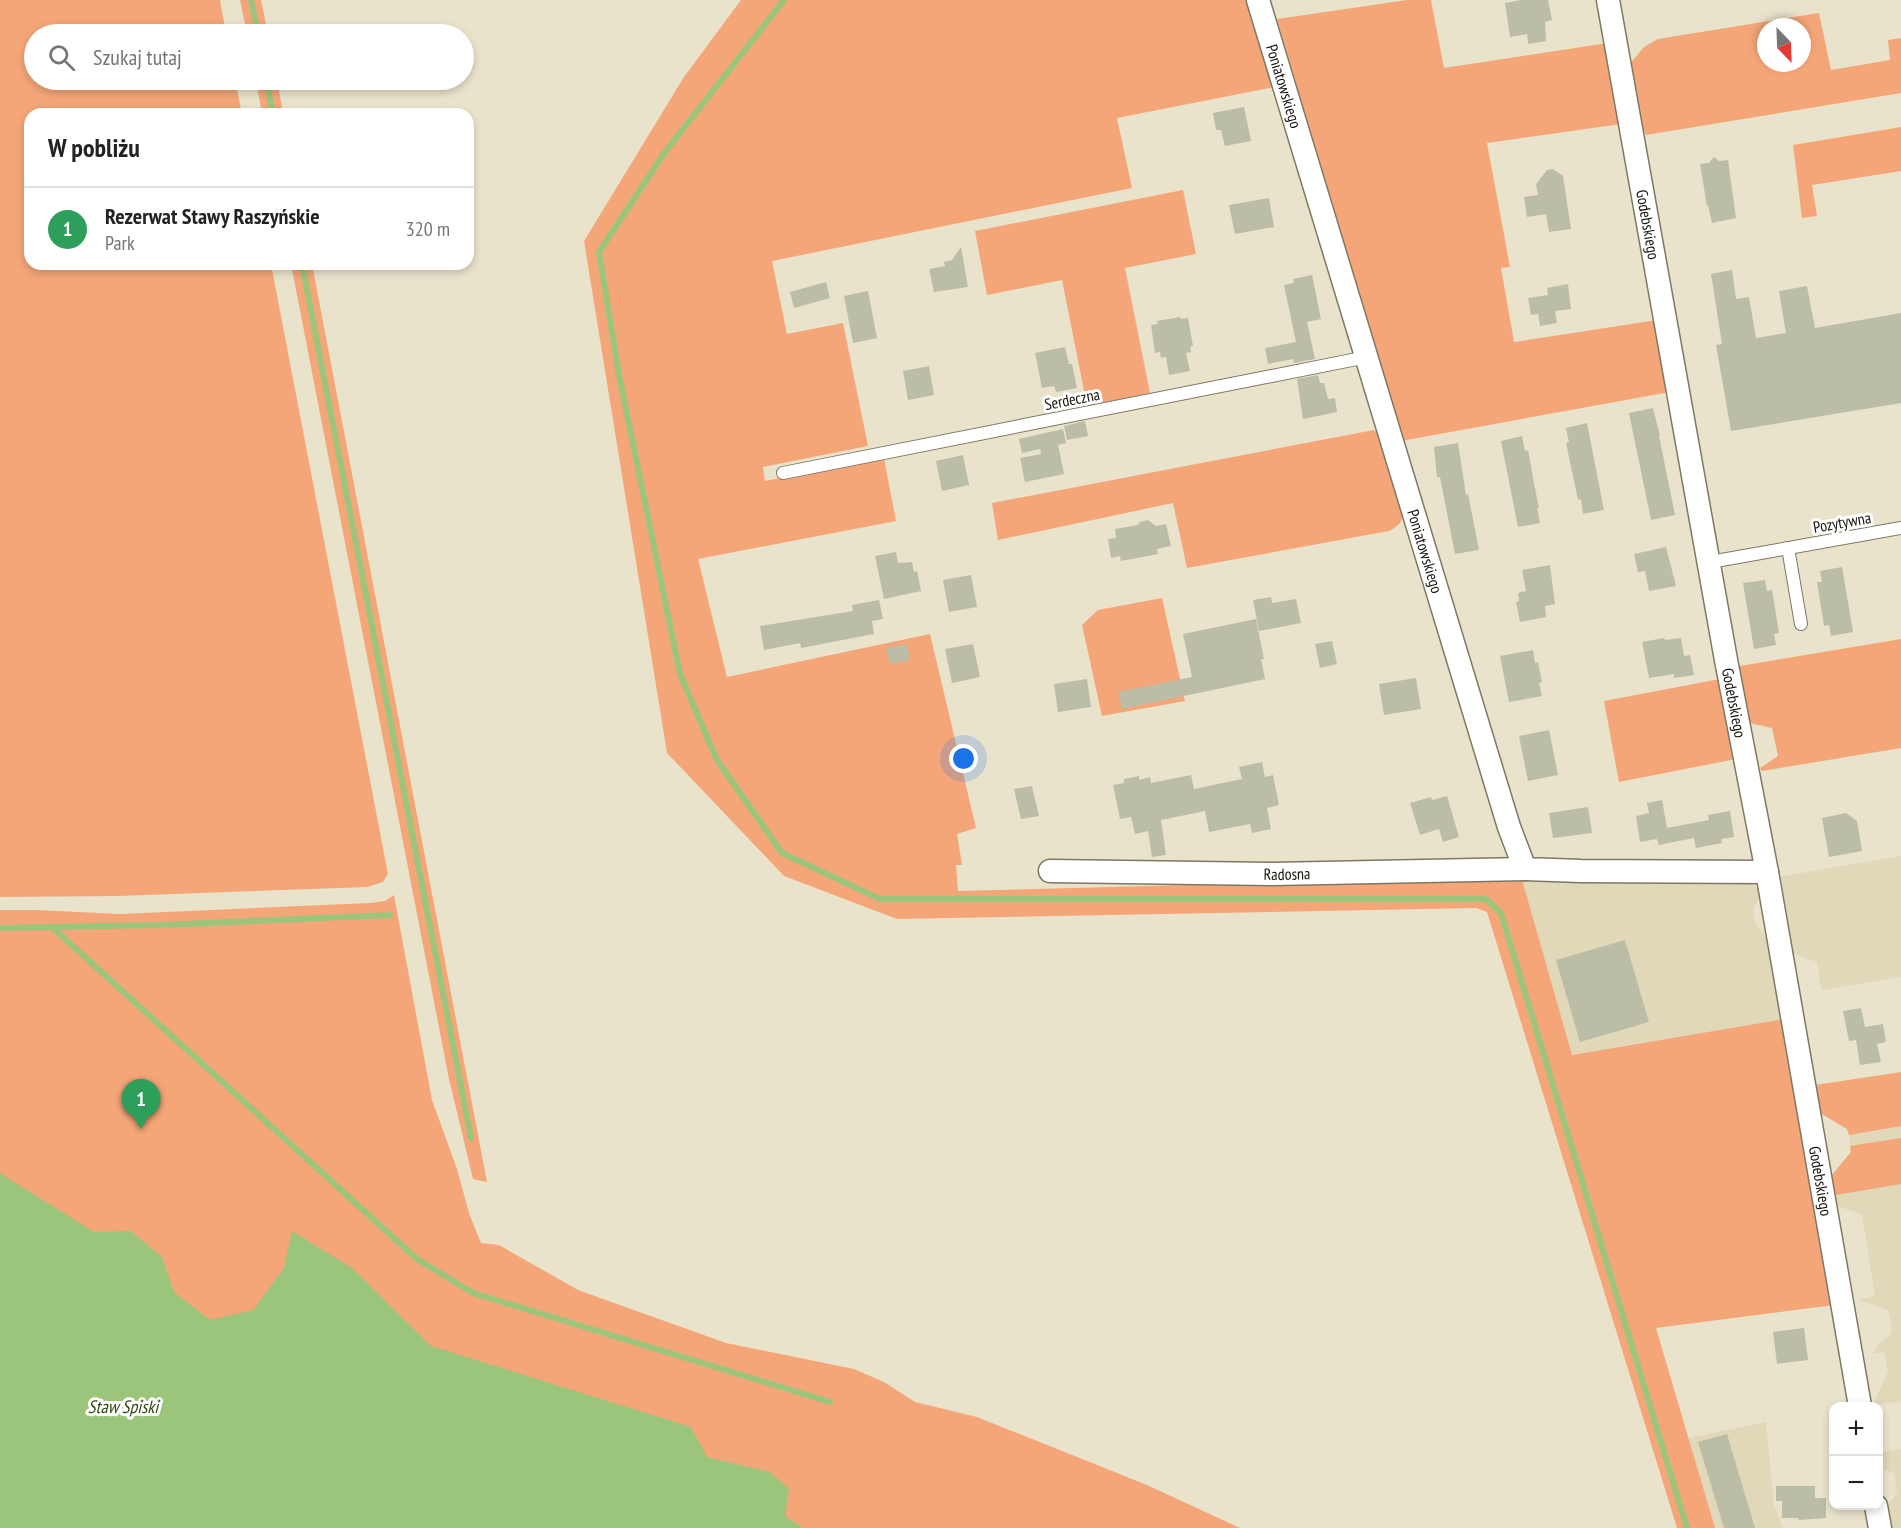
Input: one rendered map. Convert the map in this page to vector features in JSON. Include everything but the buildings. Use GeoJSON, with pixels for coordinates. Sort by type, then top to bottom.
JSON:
{"type":"FeatureCollection","features":[{"type":"Feature","properties":{"kind":"street","name":"Poniatowskiego"},"geometry":{"type":"LineString","coordinates":[[1258,0],[1506,818],[1525,869]]}},
{"type":"Feature","properties":{"kind":"street","name":"Godebskiego"},"geometry":{"type":"LineString","coordinates":[[1608,0],[1767,872],[1859,1402]]}},
{"type":"Feature","properties":{"kind":"street","name":"Radosna"},"geometry":{"type":"LineString","coordinates":[[1050,871],[1273,874],[1525,869]]}},
{"type":"Feature","properties":{"kind":"street"},"geometry":{"type":"LineString","coordinates":[[1525,869],[1767,872]]}},
{"type":"Feature","properties":{"kind":"street"},"geometry":{"type":"LineString","coordinates":[[1877,1510],[1880,1528]]}},
{"type":"Feature","properties":{"kind":"lane","name":"Serdeczna"},"geometry":{"type":"LineString","coordinates":[[783,473],[1367,357]]}},
{"type":"Feature","properties":{"kind":"lane","name":"Pozytywna"},"geometry":{"type":"LineString","coordinates":[[1710,562],[1901,528]]}},
{"type":"Feature","properties":{"kind":"lane"},"geometry":{"type":"LineString","coordinates":[[1788,548],[1801,624]]}},
{"type":"Feature","properties":{"kind":"shaded area"},"geometry":{"type":"Polygon","coordinates":[[[0,0],[220,0],[224,24],[24,24],[24,90],[237,90],[241,108],[24,108],[24,270],[272,270],[388,874],[383,882],[367,887],[119,896],[0,897],[0,0]]]}},
{"type":"Feature","properties":{"kind":"shaded area"},"geometry":{"type":"Polygon","coordinates":[[[240,0],[261,0],[266,24],[245,24],[240,0]]]}},
{"type":"Feature","properties":{"kind":"shaded area"},"geometry":{"type":"Polygon","coordinates":[[[741,0],[1247,0],[1275,87],[1117,118],[1132,188],[772,261],[787,334],[843,323],[868,446],[763,467],[765,481],[884,458],[896,521],[698,559],[727,677],[930,634],[976,828],[957,834],[962,865],[956,865],[958,891],[1521,876],[1572,1055],[1784,1019],[1834,1305],[1656,1328],[1715,1528],[1677,1528],[1487,912],[1476,908],[897,919],[784,876],[667,753],[584,241],[684,77],[741,0]]]}},
{"type":"Feature","properties":{"kind":"shaded area"},"geometry":{"type":"Polygon","coordinates":[[[1407,0],[1431,0],[1444,68],[1608,43],[1621,124],[1487,143],[1510,267],[1501,268],[1514,342],[1657,320],[1670,392],[1401,441],[1380,375],[1374,342],[1277,19],[1407,0]]]}},
{"type":"Feature","properties":{"kind":"shaded area"},"geometry":{"type":"Polygon","coordinates":[[[1819,13],[1831,70],[1890,60],[1888,40],[1901,38],[1901,93],[1646,135],[1638,119],[1628,66],[1644,47],[1658,39],[1757,23],[1757,72],[1811,72],[1811,18],[1788,18],[1819,13]]]}},
{"type":"Feature","properties":{"kind":"shaded area"},"geometry":{"type":"Polygon","coordinates":[[[258,90],[279,90],[282,108],[261,108],[258,90]]]}},
{"type":"Feature","properties":{"kind":"shaded area"},"geometry":{"type":"Polygon","coordinates":[[[1901,127],[1901,171],[1812,185],[1817,216],[1802,218],[1793,145],[1901,127]]]}},
{"type":"Feature","properties":{"kind":"shaded area"},"geometry":{"type":"Polygon","coordinates":[[[1183,190],[1196,254],[1125,268],[1150,393],[1087,406],[1062,280],[987,295],[975,231],[1183,190]]]}},
{"type":"Feature","properties":{"kind":"shaded area"},"geometry":{"type":"Polygon","coordinates":[[[292,270],[313,270],[487,1182],[473,1179],[449,1079],[292,270]]]}},
{"type":"Feature","properties":{"kind":"shaded area"},"geometry":{"type":"Polygon","coordinates":[[[1374,430],[1382,438],[1403,510],[1400,523],[1389,531],[1187,568],[1173,503],[998,540],[992,503],[1374,430]]]}},
{"type":"Feature","properties":{"kind":"shaded area"},"geometry":{"type":"Polygon","coordinates":[[[1162,598],[1185,701],[1102,716],[1082,625],[1098,610],[1162,598]]]}},
{"type":"Feature","properties":{"kind":"shaded area"},"geometry":{"type":"Polygon","coordinates":[[[1901,639],[1901,748],[1762,771],[1760,768],[1778,756],[1772,728],[1745,722],[1734,667],[1901,639]]]}},
{"type":"Feature","properties":{"kind":"shaded area"},"geometry":{"type":"Polygon","coordinates":[[[1720,679],[1736,759],[1619,782],[1604,701],[1720,679]]]}},
{"type":"Feature","properties":{"kind":"shaded area"},"geometry":{"type":"Polygon","coordinates":[[[1901,856],[1901,977],[1821,990],[1817,962],[1791,953],[1778,877],[1901,856]]]}},
{"type":"Feature","properties":{"kind":"shaded area"},"geometry":{"type":"Polygon","coordinates":[[[1521,876],[1747,882],[1755,886],[1762,894],[1753,908],[1754,916],[1756,925],[1773,944],[1784,1019],[1571,1055],[1521,876]]]}},
{"type":"Feature","properties":{"kind":"shaded area"},"geometry":{"type":"Polygon","coordinates":[[[394,895],[432,1100],[481,1243],[499,1245],[578,1290],[726,1343],[854,1369],[884,1382],[915,1402],[977,1417],[1147,1485],[1240,1528],[0,1528],[0,910],[120,914],[370,903],[385,901],[394,895]]]}},
{"type":"Feature","properties":{"kind":"shaded area"},"geometry":{"type":"Polygon","coordinates":[[[1901,1072],[1901,1402],[1883,1404],[1883,1402],[1874,1402],[1888,1371],[1884,1352],[1874,1354],[1877,1345],[1892,1333],[1891,1322],[1888,1310],[1858,1300],[1875,1296],[1862,1214],[1837,1206],[1832,1175],[1851,1152],[1849,1135],[1847,1129],[1820,1113],[1901,1072]]]}},
{"type":"Feature","properties":{"kind":"shaded area"},"geometry":{"type":"Polygon","coordinates":[[[1901,1072],[1901,1126],[1849,1135],[1847,1129],[1820,1113],[1815,1085],[1901,1072]]]}},
{"type":"Feature","properties":{"kind":"shaded area"},"geometry":{"type":"Polygon","coordinates":[[[1901,1138],[1901,1184],[1836,1195],[1832,1175],[1851,1152],[1850,1146],[1901,1138]]]}},
{"type":"Feature","properties":{"kind":"shaded area"},"geometry":{"type":"Polygon","coordinates":[[[1766,1422],[1774,1505],[1783,1528],[1715,1528],[1688,1438],[1766,1422]]]}},
{"type":"Feature","properties":{"kind":"shaded area"},"geometry":{"type":"Polygon","coordinates":[[[1901,1449],[1901,1528],[1888,1528],[1885,1514],[1889,1513],[1888,1505],[1897,1492],[1894,1473],[1884,1470],[1883,1452],[1901,1449]]]}},
{"type":"Feature","properties":{"kind":"water","name":"Staw Spiski"},"geometry":{"type":"Polygon","coordinates":[[[0,1173],[94,1232],[131,1231],[162,1257],[174,1292],[210,1320],[253,1310],[284,1268],[292,1231],[352,1268],[431,1346],[691,1427],[707,1457],[770,1472],[789,1489],[785,1516],[803,1528],[0,1528],[0,1173]]]}},
{"type":"Feature","properties":{"kind":"waterway"},"geometry":{"type":"LineString","coordinates":[[251,0],[256,24]]}},
{"type":"Feature","properties":{"kind":"waterway"},"geometry":{"type":"LineString","coordinates":[[784,0],[665,152],[599,252],[619,375],[680,674],[717,760],[782,853],[880,899],[1486,899],[1501,913],[1687,1528]]}},
{"type":"Feature","properties":{"kind":"waterway"},"geometry":{"type":"LineString","coordinates":[[268,90],[272,108]]}},
{"type":"Feature","properties":{"kind":"waterway"},"geometry":{"type":"LineString","coordinates":[[303,270],[471,1138]]}},
{"type":"Feature","properties":{"kind":"waterway"},"geometry":{"type":"LineString","coordinates":[[52,927],[162,925],[390,915]]}},
{"type":"Feature","properties":{"kind":"waterway"},"geometry":{"type":"LineString","coordinates":[[0,928],[52,927],[417,1259],[473,1293],[830,1402]]}},
{"type":"Feature","properties":{"kind":"place","name":"Rezerwat Stawy Raszyńskie"},"geometry":{"type":"Point","coordinates":[141,1129]}}]}
